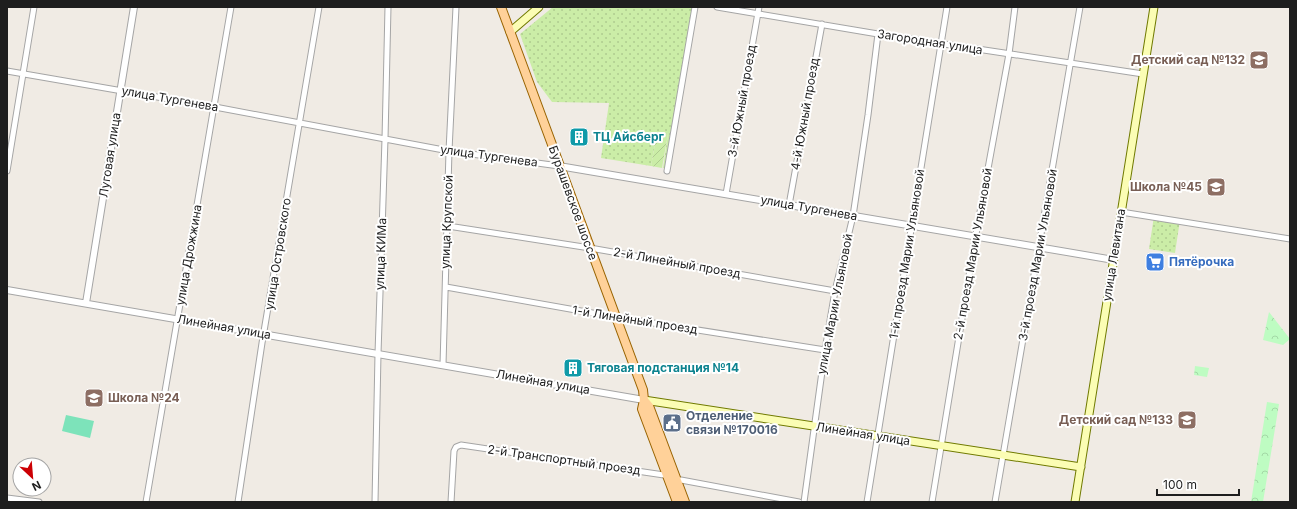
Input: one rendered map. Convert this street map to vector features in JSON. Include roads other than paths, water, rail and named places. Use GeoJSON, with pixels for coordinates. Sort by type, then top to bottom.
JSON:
{"type":"FeatureCollection","features":[{"type":"Feature","properties":{"kind":"main road","name":"Бурашевское шоссе"},"geometry":{"type":"LineString","coordinates":[[501,7],[643,390],[644,400],[642,409],[677,502]]}},
{"type":"Feature","properties":{"kind":"main road"},"geometry":{"type":"LineString","coordinates":[[510,32],[539,7]]}},
{"type":"Feature","properties":{"kind":"main road","name":"улица Левитана"},"geometry":{"type":"LineString","coordinates":[[1075,502],[1154,7]]}},
{"type":"Feature","properties":{"kind":"main road","name":"Бурашевское шоссе"},"geometry":{"type":"LineString","coordinates":[[644,400],[649,406],[685,502]]}},
{"type":"Feature","properties":{"kind":"main road","name":"Линейная улица"},"geometry":{"type":"LineString","coordinates":[[644,400],[1081,467]]}},
{"type":"Feature","properties":{"kind":"street"},"geometry":{"type":"LineString","coordinates":[[7,171],[34,7]]}},
{"type":"Feature","properties":{"kind":"street","name":"Луговая улица"},"geometry":{"type":"LineString","coordinates":[[86,303],[134,7]]}},
{"type":"Feature","properties":{"kind":"street","name":"улица Дрожжина"},"geometry":{"type":"LineString","coordinates":[[146,502],[232,7]]}},
{"type":"Feature","properties":{"kind":"street","name":"улица Островского"},"geometry":{"type":"LineString","coordinates":[[238,502],[264,334],[319,7]]}},
{"type":"Feature","properties":{"kind":"street","name":"улица КИМа"},"geometry":{"type":"LineString","coordinates":[[375,502],[388,7]]}},
{"type":"Feature","properties":{"kind":"street","name":"улица Крупской"},"geometry":{"type":"LineString","coordinates":[[444,365],[449,151],[456,7]]}},
{"type":"Feature","properties":{"kind":"street"},"geometry":{"type":"LineString","coordinates":[[667,171],[695,7]]}},
{"type":"Feature","properties":{"kind":"street","name":"Загородная улица"},"geometry":{"type":"LineString","coordinates":[[718,7],[878,34],[1143,74]]}},
{"type":"Feature","properties":{"kind":"street","name":"3-й Южный проезд"},"geometry":{"type":"LineString","coordinates":[[726,194],[759,7]]}},
{"type":"Feature","properties":{"kind":"street","name":"1-й проезд Марии Ульяновой"},"geometry":{"type":"LineString","coordinates":[[867,502],[947,7]]}},
{"type":"Feature","properties":{"kind":"street","name":"2-й проезд Марии Ульяновой"},"geometry":{"type":"LineString","coordinates":[[932,502],[976,236],[1009,54],[1015,7]]}},
{"type":"Feature","properties":{"kind":"street","name":"3-й проезд Марии Ульяновой"},"geometry":{"type":"LineString","coordinates":[[995,502],[1080,7]]}},
{"type":"Feature","properties":{"kind":"street","name":"4-й Южный проезд"},"geometry":{"type":"LineString","coordinates":[[789,205],[822,24]]}},
{"type":"Feature","properties":{"kind":"street","name":"улица Марии Ульяновой"},"geometry":{"type":"LineString","coordinates":[[804,502],[814,426],[836,291],[853,216],[878,34]]}},
{"type":"Feature","properties":{"kind":"street","name":"улица Тургенева"},"geometry":{"type":"LineString","coordinates":[[7,71],[300,122],[449,151],[559,166],[1114,260]]}},
{"type":"Feature","properties":{"kind":"street"},"geometry":{"type":"LineString","coordinates":[[1121,212],[1290,239]]}},
{"type":"Feature","properties":{"kind":"street","name":"2-й Линейный проезд"},"geometry":{"type":"LineString","coordinates":[[448,226],[590,248],[836,291]]}},
{"type":"Feature","properties":{"kind":"street","name":"1-й Линейный проезд"},"geometry":{"type":"LineString","coordinates":[[446,287],[615,317],[826,350]]}},
{"type":"Feature","properties":{"kind":"street","name":"Линейная улица"},"geometry":{"type":"LineString","coordinates":[[7,290],[644,400]]}},
{"type":"Feature","properties":{"kind":"street","name":"2-й Транспортный проезд"},"geometry":{"type":"LineString","coordinates":[[451,502],[454,451],[456,447],[461,445],[664,475],[667,474]]}},
{"type":"Feature","properties":{"kind":"street"},"geometry":{"type":"LineString","coordinates":[[678,481],[681,480],[799,502]]}},
{"type":"Feature","properties":{"kind":"street"},"geometry":{"type":"LineString","coordinates":[[7,498],[39,502]]}},
{"type":"Feature","properties":{"kind":"place","name":"Детский сад №132"},"geometry":{"type":"Point","coordinates":[1259,60]}},
{"type":"Feature","properties":{"kind":"place","name":"ТЦ Айсберг"},"geometry":{"type":"Point","coordinates":[579,137]}},
{"type":"Feature","properties":{"kind":"place","name":"Школа №45"},"geometry":{"type":"Point","coordinates":[1216,187]}},
{"type":"Feature","properties":{"kind":"place","name":"Пятёрочка"},"geometry":{"type":"Point","coordinates":[1155,262]}},
{"type":"Feature","properties":{"kind":"place","name":"Тяговая подстанция №14"},"geometry":{"type":"Point","coordinates":[573,368]}},
{"type":"Feature","properties":{"kind":"place","name":"Школа №24"},"geometry":{"type":"Point","coordinates":[94,398]}},
{"type":"Feature","properties":{"kind":"place","name":"Детский сад №133"},"geometry":{"type":"Point","coordinates":[1187,420]}},
{"type":"Feature","properties":{"kind":"place","name":"Отделение связи №170016"},"geometry":{"type":"Point","coordinates":[672,423]}}]}
